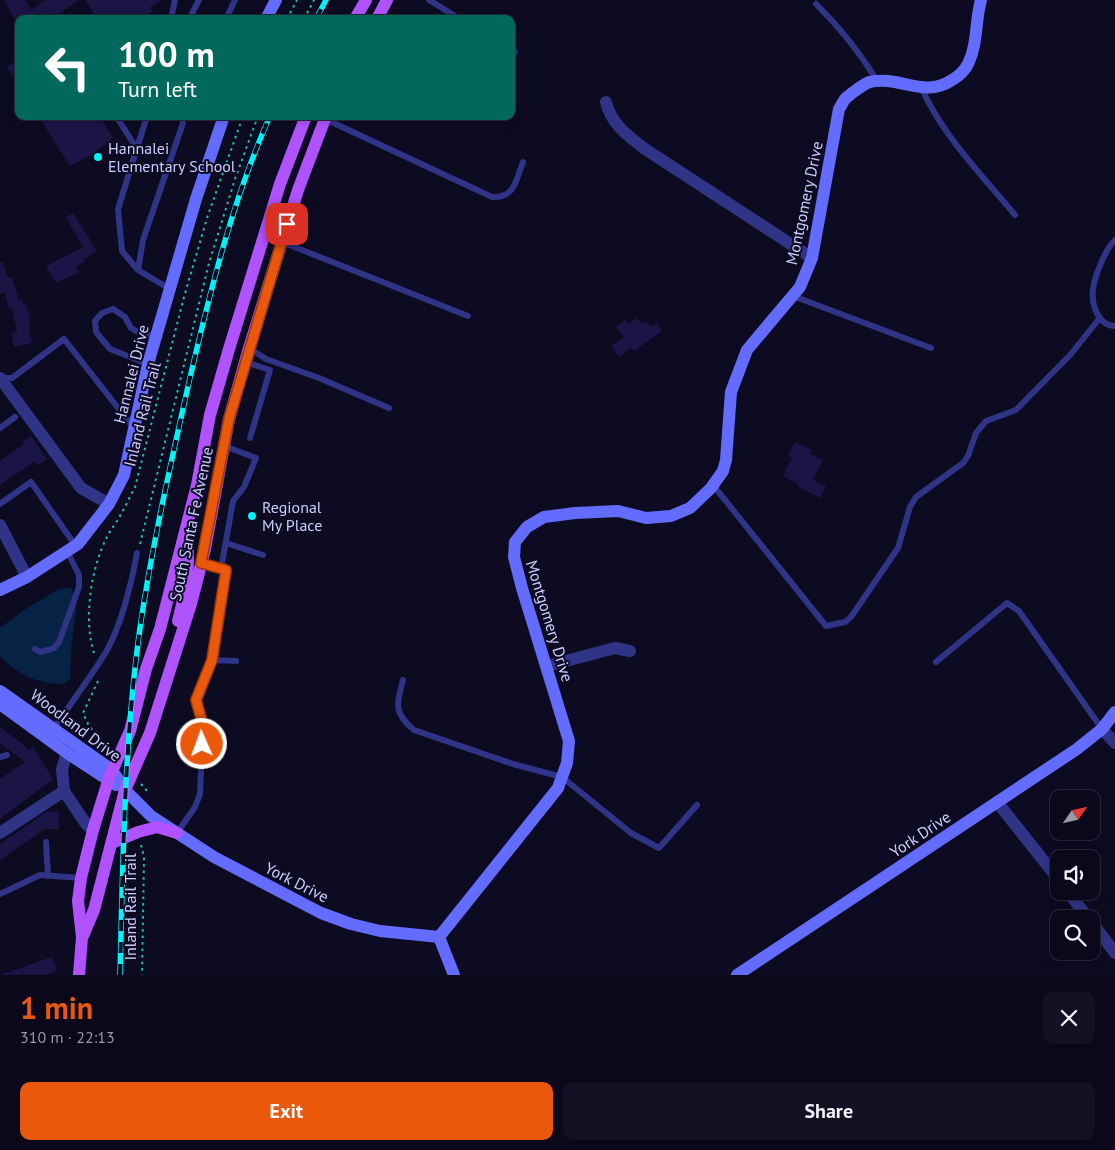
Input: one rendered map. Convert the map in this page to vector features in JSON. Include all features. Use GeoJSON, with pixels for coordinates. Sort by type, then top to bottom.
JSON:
{"type":"FeatureCollection","features":[{"type":"Feature","properties":{"kind":"main road"},"geometry":{"type":"LineString","coordinates":[[357,15],[366,0]]}},
{"type":"Feature","properties":{"kind":"main road"},"geometry":{"type":"LineString","coordinates":[[379,15],[387,0]]}},
{"type":"Feature","properties":{"kind":"main road","name":"South Santa Fe Avenue"},"geometry":{"type":"LineString","coordinates":[[79,975],[82,937],[78,901],[93,830],[110,776],[130,731],[146,669],[160,629],[186,530],[197,485],[210,415],[280,184],[304,120]]}},
{"type":"Feature","properties":{"kind":"main road","name":"South Santa Fe Avenue"},"geometry":{"type":"LineString","coordinates":[[82,937],[94,910],[125,790],[150,733],[192,604],[229,419],[298,190],[325,120]]}},
{"type":"Feature","properties":{"kind":"main road"},"geometry":{"type":"LineString","coordinates":[[125,790],[188,584],[189,562],[186,530]]}},
{"type":"Feature","properties":{"kind":"main road"},"geometry":{"type":"LineString","coordinates":[[112,843],[138,832],[157,827],[177,833]]}},
{"type":"Feature","properties":{"kind":"street"},"geometry":{"type":"LineString","coordinates":[[268,15],[276,0]]}},
{"type":"Feature","properties":{"kind":"street","name":"Montgomery Drive"},"geometry":{"type":"LineString","coordinates":[[439,937],[558,788],[567,763],[569,741],[522,588],[514,557],[515,542],[527,527],[544,517],[618,511],[646,518],[671,516],[690,508],[712,485],[722,471],[726,460],[731,392],[747,350],[800,287],[812,258],[839,109],[845,100],[868,83],[887,82],[930,89],[946,84],[959,75],[968,65],[974,47],[981,0]]}},
{"type":"Feature","properties":{"kind":"street"},"geometry":{"type":"LineString","coordinates":[[606,102],[609,114],[614,122],[623,132],[645,149],[812,258]]}},
{"type":"Feature","properties":{"kind":"street","name":"Hannalei Drive"},"geometry":{"type":"LineString","coordinates":[[0,590],[27,577],[71,548],[109,504],[124,475],[148,364],[196,199],[223,120]]}},
{"type":"Feature","properties":{"kind":"street"},"geometry":{"type":"LineString","coordinates":[[0,378],[81,488],[109,504]]}},
{"type":"Feature","properties":{"kind":"street"},"geometry":{"type":"LineString","coordinates":[[0,525],[27,577]]}},
{"type":"Feature","properties":{"kind":"street"},"geometry":{"type":"LineString","coordinates":[[547,666],[615,648],[630,651]]}},
{"type":"Feature","properties":{"kind":"street","name":"Woodland Drive"},"geometry":{"type":"LineString","coordinates":[[0,691],[54,728],[125,790]]}},
{"type":"Feature","properties":{"kind":"street","name":"Woodland Drive"},"geometry":{"type":"LineString","coordinates":[[0,704],[67,753],[110,776]]}},
{"type":"Feature","properties":{"kind":"street","name":"York Drive"},"geometry":{"type":"LineString","coordinates":[[737,975],[1077,749],[1102,729],[1115,712]]}},
{"type":"Feature","properties":{"kind":"street"},"geometry":{"type":"LineString","coordinates":[[1102,729],[1115,743]]}},
{"type":"Feature","properties":{"kind":"street"},"geometry":{"type":"LineString","coordinates":[[67,753],[62,769],[64,791],[86,824],[93,830]]}},
{"type":"Feature","properties":{"kind":"street","name":"York Drive"},"geometry":{"type":"LineString","coordinates":[[125,790],[152,816],[177,833],[222,861],[321,913],[351,924],[380,931],[439,937]]}},
{"type":"Feature","properties":{"kind":"street"},"geometry":{"type":"LineString","coordinates":[[0,833],[64,791]]}},
{"type":"Feature","properties":{"kind":"street"},"geometry":{"type":"LineString","coordinates":[[997,802],[1050,869]]}},
{"type":"Feature","properties":{"kind":"street"},"geometry":{"type":"LineString","coordinates":[[1074,900],[1082,910]]}},
{"type":"Feature","properties":{"kind":"street"},"geometry":{"type":"LineString","coordinates":[[1100,933],[1115,953]]}},
{"type":"Feature","properties":{"kind":"street"},"geometry":{"type":"LineString","coordinates":[[439,937],[454,975]]}},
{"type":"Feature","properties":{"kind":"lane"},"geometry":{"type":"LineString","coordinates":[[172,15],[175,0]]}},
{"type":"Feature","properties":{"kind":"lane"},"geometry":{"type":"LineString","coordinates":[[191,15],[199,0]]}},
{"type":"Feature","properties":{"kind":"lane"},"geometry":{"type":"LineString","coordinates":[[228,15],[235,0]]}},
{"type":"Feature","properties":{"kind":"lane"},"geometry":{"type":"LineString","coordinates":[[429,0],[453,15]]}},
{"type":"Feature","properties":{"kind":"lane"},"geometry":{"type":"LineString","coordinates":[[816,4],[849,39],[878,82]]}},
{"type":"Feature","properties":{"kind":"lane"},"geometry":{"type":"LineString","coordinates":[[921,87],[931,110],[1015,215]]}},
{"type":"Feature","properties":{"kind":"lane"},"geometry":{"type":"LineString","coordinates":[[119,120],[137,149]]}},
{"type":"Feature","properties":{"kind":"lane"},"geometry":{"type":"LineString","coordinates":[[146,120],[118,208],[122,250],[138,270],[170,289]]}},
{"type":"Feature","properties":{"kind":"lane"},"geometry":{"type":"LineString","coordinates":[[138,270],[143,240],[183,124],[182,120]]}},
{"type":"Feature","properties":{"kind":"lane"},"geometry":{"type":"LineString","coordinates":[[330,120],[492,198],[507,195],[512,190],[523,162]]}},
{"type":"Feature","properties":{"kind":"lane"},"geometry":{"type":"LineString","coordinates":[[1115,240],[1110,244],[1093,290],[1099,319],[1108,326],[1115,326]]}},
{"type":"Feature","properties":{"kind":"lane"},"geometry":{"type":"LineString","coordinates":[[282,242],[468,316]]}},
{"type":"Feature","properties":{"kind":"lane"},"geometry":{"type":"LineString","coordinates":[[793,296],[931,348]]}},
{"type":"Feature","properties":{"kind":"lane"},"geometry":{"type":"LineString","coordinates":[[148,364],[110,349],[96,332],[95,320],[102,313],[113,310],[125,317],[131,328],[138,332],[156,336]]}},
{"type":"Feature","properties":{"kind":"lane"},"geometry":{"type":"LineString","coordinates":[[712,485],[826,626],[845,622],[851,617],[898,548],[910,507],[916,497],[963,463],[968,456],[976,433],[986,421],[1016,410],[1071,354],[1099,319]]}},
{"type":"Feature","properties":{"kind":"lane"},"geometry":{"type":"LineString","coordinates":[[0,378],[12,378],[64,340],[134,428]]}},
{"type":"Feature","properties":{"kind":"lane"},"geometry":{"type":"LineString","coordinates":[[249,348],[266,359],[319,378],[389,408]]}},
{"type":"Feature","properties":{"kind":"lane"},"geometry":{"type":"LineString","coordinates":[[245,362],[270,370],[250,438]]}},
{"type":"Feature","properties":{"kind":"lane"},"geometry":{"type":"LineString","coordinates":[[0,428],[15,417]]}},
{"type":"Feature","properties":{"kind":"lane"},"geometry":{"type":"LineString","coordinates":[[221,569],[233,501],[244,487],[256,458],[224,446]]}},
{"type":"Feature","properties":{"kind":"lane"},"geometry":{"type":"LineString","coordinates":[[0,504],[31,482],[71,548],[79,575],[78,587],[59,642],[54,648],[41,652],[35,649]]}},
{"type":"Feature","properties":{"kind":"lane"},"geometry":{"type":"LineString","coordinates":[[226,543],[263,555]]}},
{"type":"Feature","properties":{"kind":"lane"},"geometry":{"type":"LineString","coordinates":[[54,728],[107,651],[134,571],[137,553]]}},
{"type":"Feature","properties":{"kind":"lane"},"geometry":{"type":"LineString","coordinates":[[177,833],[195,807],[200,794],[203,725],[196,700],[212,660],[226,570],[201,563]]}},
{"type":"Feature","properties":{"kind":"lane"},"geometry":{"type":"LineString","coordinates":[[936,662],[1007,603],[1019,610],[1102,729]]}},
{"type":"Feature","properties":{"kind":"lane"},"geometry":{"type":"LineString","coordinates":[[212,660],[236,661]]}},
{"type":"Feature","properties":{"kind":"lane"},"geometry":{"type":"LineString","coordinates":[[403,680],[398,714],[403,722],[414,730],[513,764],[562,777],[631,833],[659,848],[697,805]]}},
{"type":"Feature","properties":{"kind":"lane"},"geometry":{"type":"LineString","coordinates":[[46,842],[48,876]]}},
{"type":"Feature","properties":{"kind":"lane"},"geometry":{"type":"LineString","coordinates":[[0,894],[40,875],[82,878]]}},
{"type":"Feature","properties":{"kind":"path"},"geometry":{"type":"LineString","coordinates":[[289,15],[297,0]]}},
{"type":"Feature","properties":{"kind":"path"},"geometry":{"type":"LineString","coordinates":[[306,15],[314,0]]}},
{"type":"Feature","properties":{"kind":"path","name":"Inland Rail Trail"},"geometry":{"type":"LineString","coordinates":[[100,737],[89,726],[83,713],[98,683],[100,670],[93,650],[89,625],[91,588],[98,557],[107,536],[122,513],[135,487],[194,262],[207,218],[242,120]]}},
{"type":"Feature","properties":{"kind":"path"},"geometry":{"type":"LineString","coordinates":[[137,553],[209,264],[234,180],[256,120]]}},
{"type":"Feature","properties":{"kind":"path","name":"Inland Rail Trail"},"geometry":{"type":"LineString","coordinates":[[140,840],[144,857],[142,975]]}},
{"type":"Feature","properties":{"kind":"water"},"geometry":{"type":"Polygon","coordinates":[[[71,588],[77,601],[71,649],[70,679],[64,684],[55,684],[37,680],[21,673],[0,656],[0,628],[24,610],[59,589],[71,588]]]}},
{"type":"Feature","properties":{"kind":"building"},"geometry":{"type":"Polygon","coordinates":[[[4,0],[25,0],[32,10],[45,0],[78,0],[57,15],[15,15],[15,20],[4,0]]]}},
{"type":"Feature","properties":{"kind":"building"},"geometry":{"type":"Polygon","coordinates":[[[85,0],[162,0],[150,7],[153,11],[148,15],[95,15],[85,0]]]}},
{"type":"Feature","properties":{"kind":"building"},"geometry":{"type":"Polygon","coordinates":[[[15,62],[15,79],[7,67],[15,62]]]}},
{"type":"Feature","properties":{"kind":"building"},"geometry":{"type":"Polygon","coordinates":[[[41,120],[102,120],[113,138],[90,157],[70,166],[41,120]]]}},
{"type":"Feature","properties":{"kind":"building"},"geometry":{"type":"Polygon","coordinates":[[[73,213],[97,251],[83,260],[85,262],[76,266],[79,272],[56,283],[46,266],[83,247],[66,218],[73,213]]]}},
{"type":"Feature","properties":{"kind":"building"},"geometry":{"type":"Polygon","coordinates":[[[0,262],[3,262],[8,278],[12,277],[19,300],[22,299],[23,304],[26,303],[31,325],[29,327],[32,342],[28,344],[14,347],[11,333],[17,332],[12,308],[9,309],[5,293],[0,294],[0,262]]]}},
{"type":"Feature","properties":{"kind":"building"},"geometry":{"type":"Polygon","coordinates":[[[637,318],[642,324],[646,321],[651,327],[656,323],[662,331],[634,351],[631,348],[619,357],[611,346],[624,337],[616,327],[625,320],[628,324],[637,318]]]}},
{"type":"Feature","properties":{"kind":"building"},"geometry":{"type":"Polygon","coordinates":[[[31,436],[47,459],[38,465],[35,461],[0,485],[0,461],[24,444],[23,442],[31,436]]]}},
{"type":"Feature","properties":{"kind":"building"},"geometry":{"type":"Polygon","coordinates":[[[795,442],[812,450],[810,454],[823,460],[813,480],[826,486],[820,498],[783,476],[792,458],[788,455],[795,442]]]}},
{"type":"Feature","properties":{"kind":"building"},"geometry":{"type":"Polygon","coordinates":[[[0,727],[28,750],[33,747],[53,779],[0,819],[0,779],[25,762],[0,743],[0,727]]]}},
{"type":"Feature","properties":{"kind":"building"},"geometry":{"type":"Polygon","coordinates":[[[48,811],[59,812],[59,829],[45,829],[0,860],[0,844],[48,811]]]}},
{"type":"Feature","properties":{"kind":"building"},"geometry":{"type":"Polygon","coordinates":[[[52,957],[57,970],[52,973],[46,975],[3,975],[3,974],[52,957]]]}},
{"type":"Feature","properties":{"kind":"railway"},"geometry":{"type":"LineString","coordinates":[[318,15],[326,0]]}},
{"type":"Feature","properties":{"kind":"railway"},"geometry":{"type":"LineString","coordinates":[[120,975],[127,758],[140,628],[150,566],[205,314],[233,214],[256,148],[268,120]]}},
{"type":"Feature","properties":{"kind":"place","name":"Hannalei Elementary School"},"geometry":{"type":"Point","coordinates":[98,157]}},
{"type":"Feature","properties":{"kind":"place","name":"Regional My Place"},"geometry":{"type":"Point","coordinates":[252,516]}},
{"type":"Feature","properties":{"kind":"route"},"geometry":{"type":"LineString","coordinates":[[202,744],[203,725],[196,700],[212,660],[226,570],[201,563],[229,419],[287,224]]}}]}
